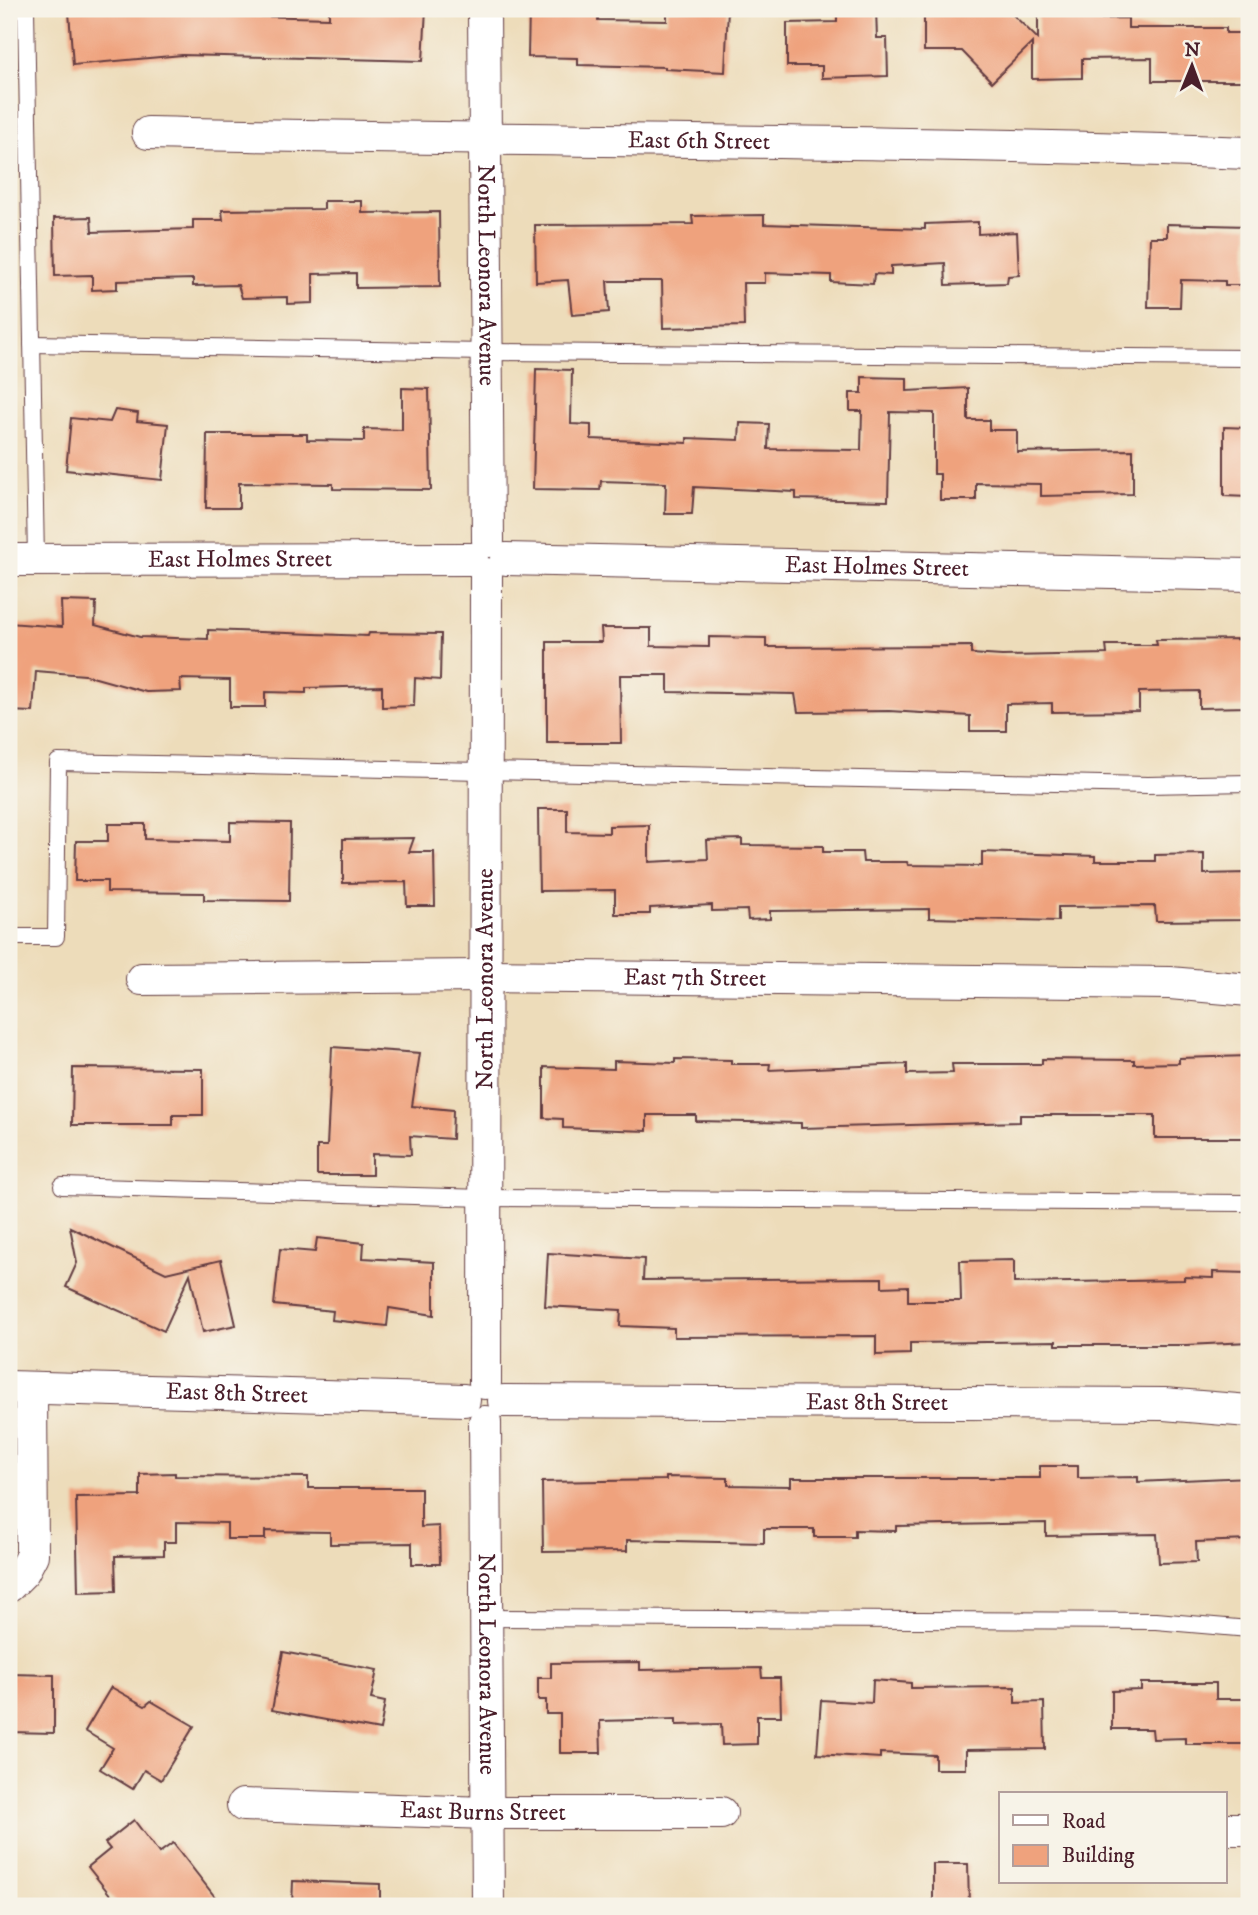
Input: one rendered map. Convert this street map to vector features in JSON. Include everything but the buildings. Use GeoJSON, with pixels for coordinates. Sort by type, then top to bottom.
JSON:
{"type":"FeatureCollection","features":[{"type":"Feature","properties":{"kind":"street","name":"North Leonora Avenue"},"geometry":{"type":"LineString","coordinates":[[484,9],[488,558],[484,1401],[488,1906]]}},
{"type":"Feature","properties":{"kind":"street","name":"East 6th Street"},"geometry":{"type":"LineString","coordinates":[[148,133],[485,141],[1087,147],[1249,153]]}},
{"type":"Feature","properties":{"kind":"street","name":"East Holmes Street"},"geometry":{"type":"LineString","coordinates":[[22,560],[488,558],[1249,575]]}},
{"type":"Feature","properties":{"kind":"street","name":"East 7th Street"},"geometry":{"type":"LineString","coordinates":[[142,979],[485,976],[1170,983],[1249,990]]}},
{"type":"Feature","properties":{"kind":"street","name":"East 8th Street"},"geometry":{"type":"LineString","coordinates":[[20,1388],[484,1401],[1164,1404],[1249,1411]]}},
{"type":"Feature","properties":{"kind":"street"},"geometry":{"type":"LineString","coordinates":[[9,1586],[23,1572],[32,1555],[20,1388]]}},
{"type":"Feature","properties":{"kind":"street","name":"East Burns Street"},"geometry":{"type":"LineString","coordinates":[[243,1804],[487,1813],[721,1813]]}},
{"type":"Feature","properties":{"kind":"street"},"geometry":{"type":"LineString","coordinates":[[1226,1829],[1249,1829]]}},
{"type":"Feature","properties":{"kind":"lane"},"geometry":{"type":"LineString","coordinates":[[22,560],[32,344],[26,9]]}},
{"type":"Feature","properties":{"kind":"lane"},"geometry":{"type":"LineString","coordinates":[[32,344],[486,352],[1249,358]]}},
{"type":"Feature","properties":{"kind":"lane"},"geometry":{"type":"LineString","coordinates":[[9,937],[56,937],[58,762],[1149,785],[1249,783]]}},
{"type":"Feature","properties":{"kind":"lane"},"geometry":{"type":"LineString","coordinates":[[62,1186],[485,1198],[1249,1203]]}},
{"type":"Feature","properties":{"kind":"lane"},"geometry":{"type":"LineString","coordinates":[[486,1618],[1156,1621],[1249,1629]]}}]}
